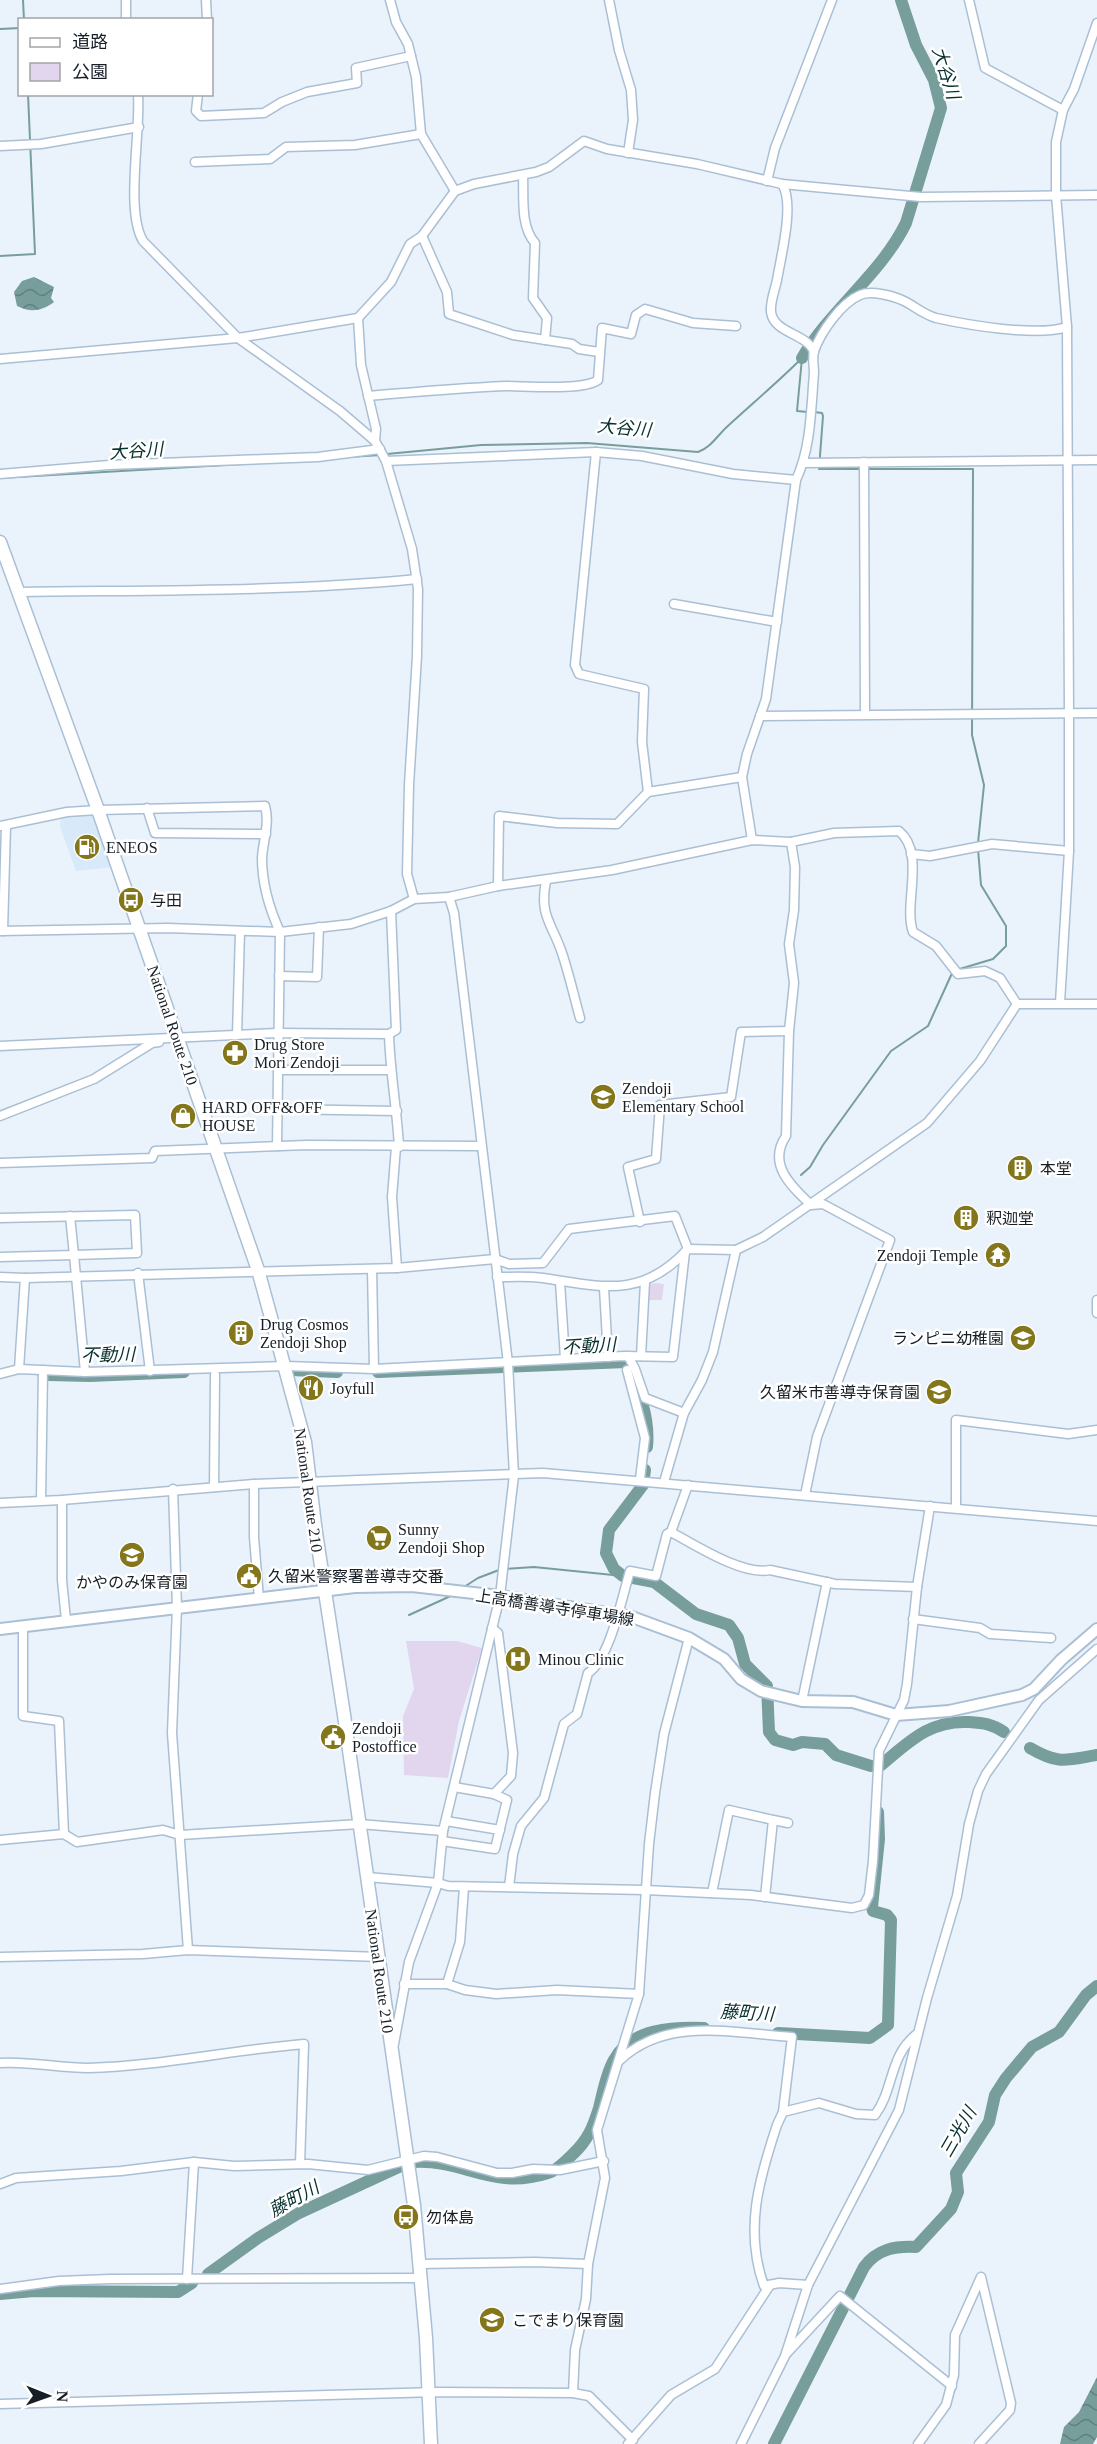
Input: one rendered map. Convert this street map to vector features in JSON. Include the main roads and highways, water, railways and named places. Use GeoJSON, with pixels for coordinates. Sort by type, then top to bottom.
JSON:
{"type":"FeatureCollection","features":[{"type":"Feature","properties":{"kind":"highway","name":"National Route 210"},"geometry":{"type":"LineString","coordinates":[[0,542],[98,810],[178,1037],[213,1148],[258,1270],[305,1442],[324,1592],[408,2158],[422,2278],[431,2444]]}},
{"type":"Feature","properties":{"kind":"main road","name":"上高橋善導寺停車場線"},"geometry":{"type":"LineString","coordinates":[[0,1629],[355,1587],[412,1586],[500,1596],[616,1614],[689,1638],[724,1659],[741,1679],[761,1691],[780,1698],[853,1702],[896,1714],[949,1711],[1022,1695],[1034,1689],[1061,1660],[1097,1629]]}},
{"type":"Feature","properties":{"kind":"water"},"geometry":{"type":"Polygon","coordinates":[[[34,277],[54,287],[51,298],[54,302],[36,310],[27,310],[17,306],[14,292],[22,281],[34,277]]]}},
{"type":"Feature","properties":{"kind":"water"},"geometry":{"type":"Polygon","coordinates":[[[1097,2377],[1097,2437],[1093,2444],[1060,2444],[1064,2427],[1079,2412],[1097,2377]]]}},
{"type":"Feature","properties":{"kind":"waterway"},"geometry":{"type":"LineString","coordinates":[[23,0],[24,18]]}},
{"type":"Feature","properties":{"kind":"waterway","name":"大谷川"},"geometry":{"type":"LineString","coordinates":[[802,358],[827,323],[870,275],[896,241],[906,223],[941,108],[934,80],[916,45],[901,0]]}},
{"type":"Feature","properties":{"kind":"waterway"},"geometry":{"type":"LineString","coordinates":[[0,29],[18,28]]}},
{"type":"Feature","properties":{"kind":"waterway"},"geometry":{"type":"LineString","coordinates":[[0,256],[35,254],[28,96]]}},
{"type":"Feature","properties":{"kind":"waterway"},"geometry":{"type":"LineString","coordinates":[[802,358],[797,411],[808,412]]}},
{"type":"Feature","properties":{"kind":"waterway","name":"大谷川"},"geometry":{"type":"LineString","coordinates":[[387,454],[481,445],[587,443],[698,452],[711,443],[802,358]]}},
{"type":"Feature","properties":{"kind":"waterway"},"geometry":{"type":"LineString","coordinates":[[814,412],[822,413],[823,416],[819,469],[973,469],[972,735],[984,785],[978,843]]}},
{"type":"Feature","properties":{"kind":"waterway","name":"大谷川"},"geometry":{"type":"LineString","coordinates":[[348,457],[381,455]]}},
{"type":"Feature","properties":{"kind":"waterway","name":"大谷川"},"geometry":{"type":"LineString","coordinates":[[0,478],[261,463]]}},
{"type":"Feature","properties":{"kind":"waterway"},"geometry":{"type":"LineString","coordinates":[[801,1175],[810,1167],[823,1145],[891,1051],[928,1026],[953,971],[993,959],[1006,946],[1006,926],[981,885],[978,849]]}},
{"type":"Feature","properties":{"kind":"waterway","name":"不動川"},"geometry":{"type":"LineString","coordinates":[[378,1372],[626,1362],[642,1403],[647,1425],[647,1447]]}},
{"type":"Feature","properties":{"kind":"waterway","name":"不動川"},"geometry":{"type":"LineString","coordinates":[[291,1370],[337,1372]]}},
{"type":"Feature","properties":{"kind":"waterway","name":"不動川"},"geometry":{"type":"LineString","coordinates":[[48,1375],[90,1376],[184,1372]]}},
{"type":"Feature","properties":{"kind":"waterway","name":"不動川"},"geometry":{"type":"LineString","coordinates":[[645,1470],[643,1485],[609,1530],[606,1553],[614,1569],[623,1576],[654,1582],[696,1614],[729,1625],[738,1638],[745,1664],[767,1686],[769,1732],[775,1740],[793,1745],[802,1742],[825,1744],[836,1755],[871,1766]]}},
{"type":"Feature","properties":{"kind":"waterway"},"geometry":{"type":"LineString","coordinates":[[505,1569],[534,1567],[623,1576]]}},
{"type":"Feature","properties":{"kind":"waterway"},"geometry":{"type":"LineString","coordinates":[[464,1587],[478,1578],[499,1570]]}},
{"type":"Feature","properties":{"kind":"waterway"},"geometry":{"type":"LineString","coordinates":[[409,1615],[455,1594]]}},
{"type":"Feature","properties":{"kind":"waterway","name":"不動川"},"geometry":{"type":"LineString","coordinates":[[880,1766],[920,1734],[942,1725],[955,1722],[979,1723],[1004,1732]]}},
{"type":"Feature","properties":{"kind":"waterway","name":"不動川"},"geometry":{"type":"LineString","coordinates":[[1030,1748],[1048,1757],[1063,1760],[1097,1755]]}},
{"type":"Feature","properties":{"kind":"waterway","name":"藤町川"},"geometry":{"type":"LineString","coordinates":[[778,2033],[870,2038],[888,2025],[891,1920],[887,1915],[873,1911],[872,1907],[879,1839],[878,1812]]}},
{"type":"Feature","properties":{"kind":"waterway","name":"三光川"},"geometry":{"type":"LineString","coordinates":[[774,2444],[864,2267],[881,2252],[901,2247],[916,2247],[951,2209],[958,2192],[956,2173],[989,2122],[995,2095],[1006,2078],[1032,2047],[1059,2032],[1086,1995],[1097,1986]]}},
{"type":"Feature","properties":{"kind":"waterway","name":"藤町川"},"geometry":{"type":"LineString","coordinates":[[414,2162],[432,2162],[494,2177],[528,2178],[551,2172],[583,2144],[595,2121],[609,2071],[622,2049],[631,2041],[654,2032],[667,2029],[704,2028]]}},
{"type":"Feature","properties":{"kind":"waterway","name":"藤町川"},"geometry":{"type":"LineString","coordinates":[[208,2274],[258,2238],[299,2213],[403,2165]]}},
{"type":"Feature","properties":{"kind":"waterway","name":"藤町川"},"geometry":{"type":"LineString","coordinates":[[0,2294],[34,2291],[178,2292],[192,2283]]}},
{"type":"Feature","properties":{"kind":"place","name":"ENEOS"},"geometry":{"type":"Point","coordinates":[87,847]}},
{"type":"Feature","properties":{"kind":"place","name":"与田"},"geometry":{"type":"Point","coordinates":[131,900]}},
{"type":"Feature","properties":{"kind":"place","name":"Drug Store Mori Zendoji"},"geometry":{"type":"Point","coordinates":[235,1053]}},
{"type":"Feature","properties":{"kind":"place","name":"Zendoji Elementary School"},"geometry":{"type":"Point","coordinates":[603,1097]}},
{"type":"Feature","properties":{"kind":"place","name":"HARD OFF&OFF HOUSE"},"geometry":{"type":"Point","coordinates":[183,1116]}},
{"type":"Feature","properties":{"kind":"place","name":"本堂"},"geometry":{"type":"Point","coordinates":[1020,1168]}},
{"type":"Feature","properties":{"kind":"place","name":"釈迦堂"},"geometry":{"type":"Point","coordinates":[966,1218]}},
{"type":"Feature","properties":{"kind":"place","name":"Zendoji Temple"},"geometry":{"type":"Point","coordinates":[998,1255]}},
{"type":"Feature","properties":{"kind":"place","name":"Drug Cosmos Zendoji Shop"},"geometry":{"type":"Point","coordinates":[241,1333]}},
{"type":"Feature","properties":{"kind":"place","name":"ランピニ幼稚園"},"geometry":{"type":"Point","coordinates":[1023,1338]}},
{"type":"Feature","properties":{"kind":"place","name":"Joyfull"},"geometry":{"type":"Point","coordinates":[311,1388]}},
{"type":"Feature","properties":{"kind":"place","name":"久留米市善導寺保育園"},"geometry":{"type":"Point","coordinates":[939,1392]}},
{"type":"Feature","properties":{"kind":"place","name":"Sunny Zendoji Shop"},"geometry":{"type":"Point","coordinates":[379,1538]}},
{"type":"Feature","properties":{"kind":"place","name":"かやのみ保育園"},"geometry":{"type":"Point","coordinates":[132,1555]}},
{"type":"Feature","properties":{"kind":"place","name":"久留米警察署善導寺交番"},"geometry":{"type":"Point","coordinates":[249,1576]}},
{"type":"Feature","properties":{"kind":"place","name":"Minou Clinic"},"geometry":{"type":"Point","coordinates":[518,1659]}},
{"type":"Feature","properties":{"kind":"place","name":"Zendoji Postoffice"},"geometry":{"type":"Point","coordinates":[333,1737]}},
{"type":"Feature","properties":{"kind":"place","name":"勿体島"},"geometry":{"type":"Point","coordinates":[406,2217]}},
{"type":"Feature","properties":{"kind":"place","name":"こでまり保育園"},"geometry":{"type":"Point","coordinates":[492,2320]}}]}
